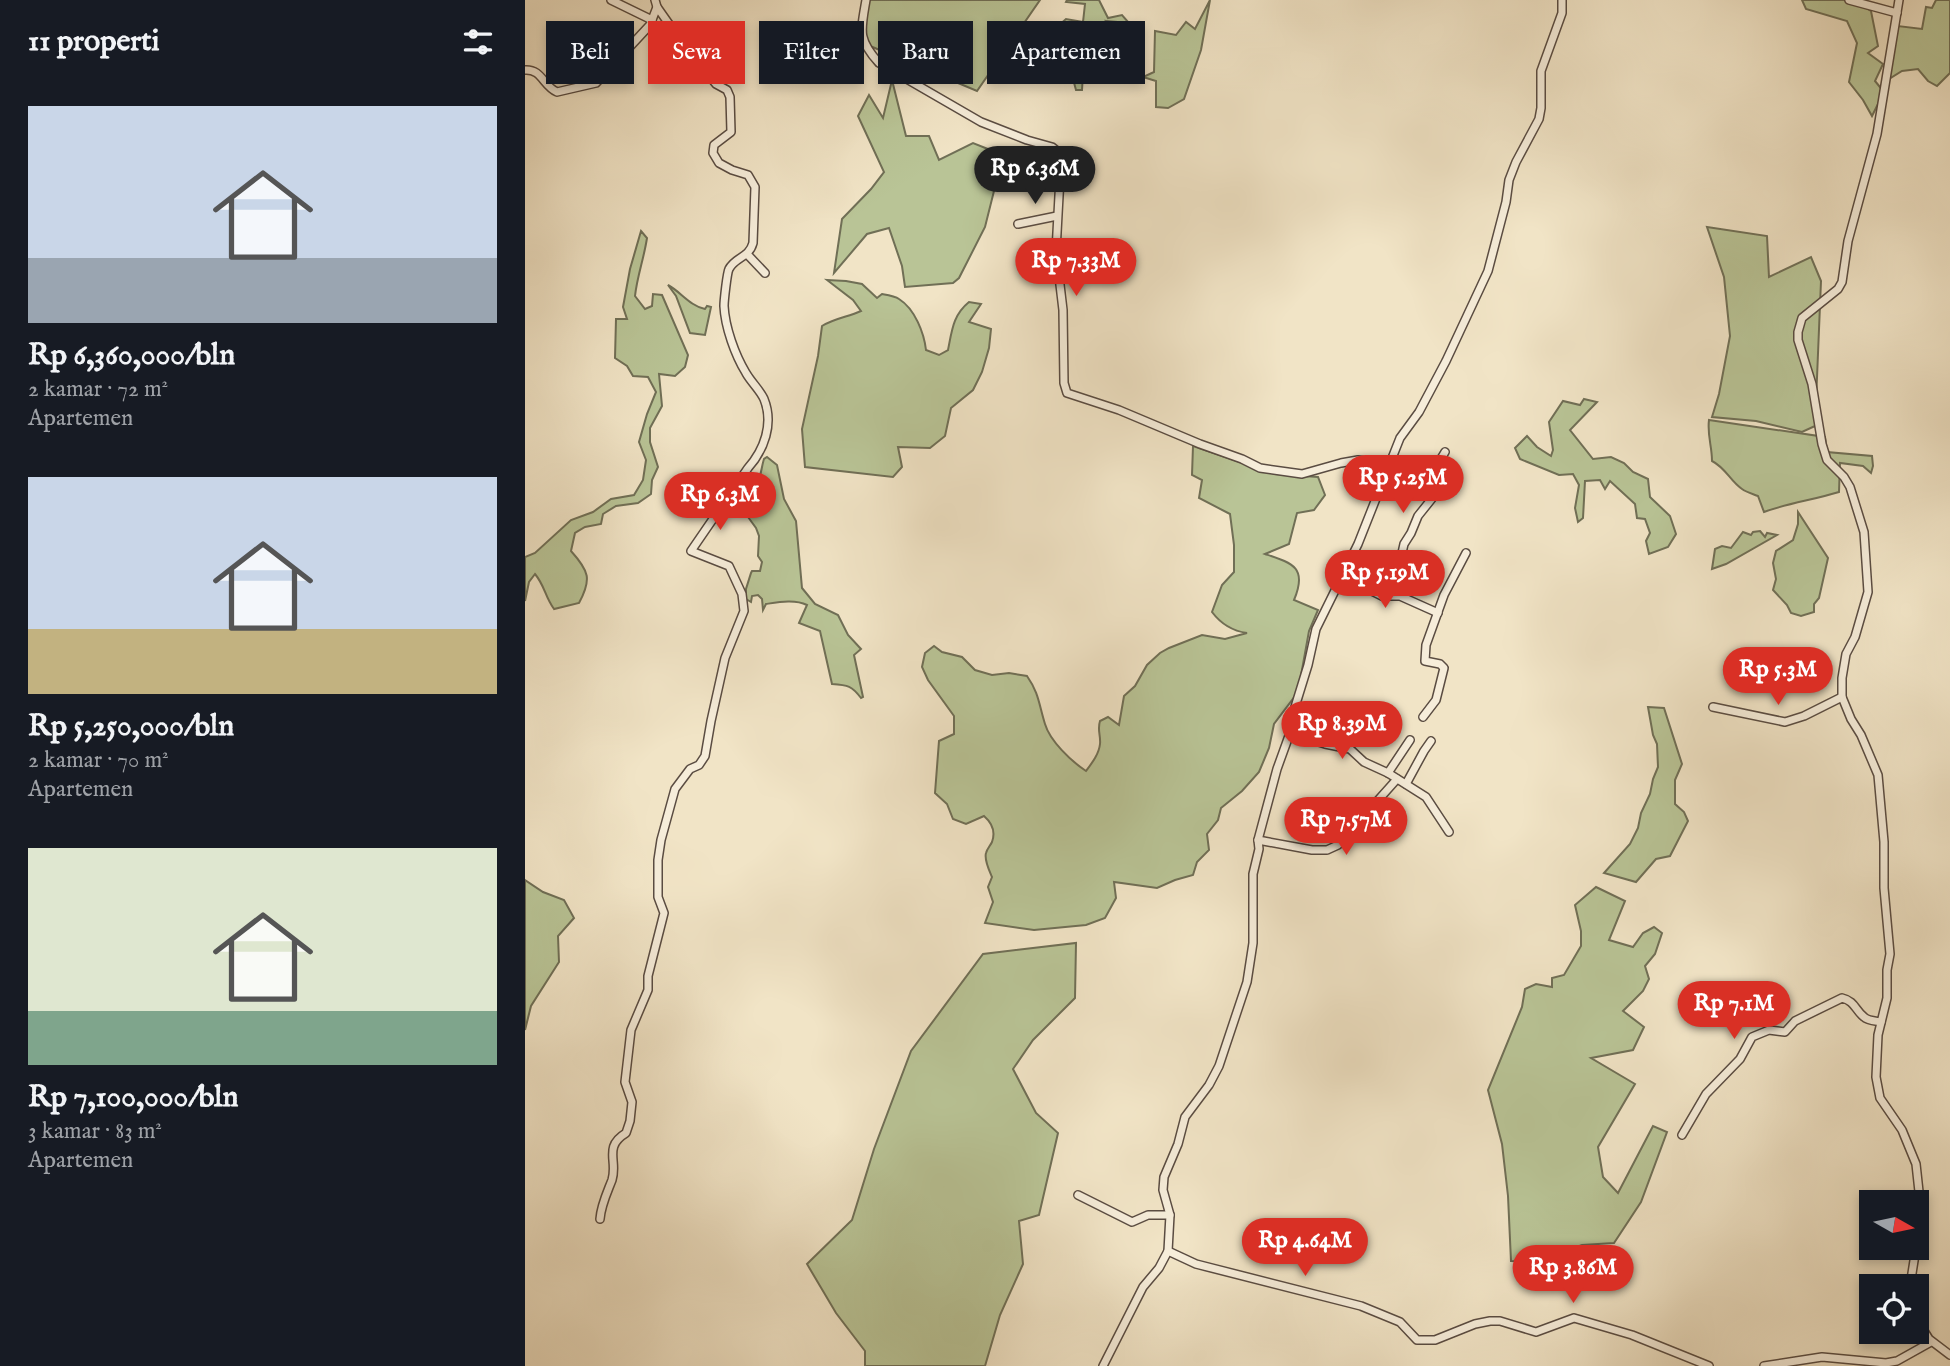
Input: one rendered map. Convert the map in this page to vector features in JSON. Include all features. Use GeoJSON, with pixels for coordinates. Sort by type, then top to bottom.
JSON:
{"type":"FeatureCollection","features":[{"type":"Feature","properties":{"kind":"street"},"geometry":{"type":"LineString","coordinates":[[611,0],[652,20]]}},
{"type":"Feature","properties":{"kind":"street"},"geometry":{"type":"LineString","coordinates":[[866,0],[863,43],[879,63],[981,122],[1045,144],[1057,152],[1061,159],[1056,251],[1063,310],[1067,393],[1119,410],[1200,444],[1242,458],[1260,468],[1302,474],[1358,460],[1390,463]]}},
{"type":"Feature","properties":{"kind":"street"},"geometry":{"type":"LineString","coordinates":[[1103,1366],[1143,1287],[1159,1268],[1168,1251],[1170,1215],[1163,1190],[1164,1177],[1178,1144],[1185,1117],[1209,1085],[1219,1066],[1247,982],[1253,943],[1253,874],[1259,849],[1258,840],[1277,769],[1290,733],[1316,629],[1358,544],[1400,438],[1419,412],[1446,362],[1488,271],[1509,180],[1539,119],[1541,71],[1562,13],[1562,0]]}},
{"type":"Feature","properties":{"kind":"street"},"geometry":{"type":"LineString","coordinates":[[1849,0],[1897,13]]}},
{"type":"Feature","properties":{"kind":"street"},"geometry":{"type":"LineString","coordinates":[[1899,0],[1877,134],[1850,232],[1842,282],[1838,289],[1802,318],[1798,340],[1812,384],[1827,460],[1850,487],[1864,532],[1867,592],[1855,637],[1846,654],[1842,697],[1878,775],[1883,821],[1884,888],[1890,954],[1886,1008],[1877,1041],[1877,1090],[1902,1130],[1916,1164],[1919,1190]]}},
{"type":"Feature","properties":{"kind":"street"},"geometry":{"type":"LineString","coordinates":[[525,70],[537,72],[552,90],[557,92],[594,84],[650,25],[656,3]]}},
{"type":"Feature","properties":{"kind":"street"},"geometry":{"type":"LineString","coordinates":[[600,1219],[607,1187],[613,1177],[613,1148],[626,1133],[631,1121],[632,1102],[625,1082],[631,1030],[648,990],[648,976],[664,913],[658,897],[661,840],[675,789],[690,769],[699,765],[705,756],[725,658],[744,611],[742,594],[729,566],[691,551],[756,460],[766,439],[768,416],[763,397],[747,376],[737,355],[725,314],[728,271],[751,251],[753,243],[755,187],[748,175],[719,163],[713,153],[713,145],[731,132],[730,97],[727,90],[716,84],[691,54],[656,3]]}},
{"type":"Feature","properties":{"kind":"street"},"geometry":{"type":"LineString","coordinates":[[1018,224],[1057,216]]}},
{"type":"Feature","properties":{"kind":"street"},"geometry":{"type":"LineString","coordinates":[[747,254],[765,274]]}},
{"type":"Feature","properties":{"kind":"street"},"geometry":{"type":"LineString","coordinates":[[1388,596],[1404,544],[1418,516],[1435,494],[1439,482],[1434,476],[1435,469],[1445,452]]}},
{"type":"Feature","properties":{"kind":"street"},"geometry":{"type":"LineString","coordinates":[[1423,717],[1436,700],[1444,668],[1440,664],[1427,662],[1426,645],[1445,593],[1466,553]]}},
{"type":"Feature","properties":{"kind":"street"},"geometry":{"type":"LineString","coordinates":[[1342,576],[1382,596],[1400,596],[1438,613]]}},
{"type":"Feature","properties":{"kind":"street"},"geometry":{"type":"LineString","coordinates":[[1713,707],[1785,722],[1796,720],[1842,697]]}},
{"type":"Feature","properties":{"kind":"street"},"geometry":{"type":"LineString","coordinates":[[1290,733],[1350,749],[1371,766],[1388,773],[1427,798],[1449,832]]}},
{"type":"Feature","properties":{"kind":"street"},"geometry":{"type":"LineString","coordinates":[[1388,773],[1411,740]]}},
{"type":"Feature","properties":{"kind":"street"},"geometry":{"type":"LineString","coordinates":[[1406,784],[1431,741]]}},
{"type":"Feature","properties":{"kind":"street"},"geometry":{"type":"LineString","coordinates":[[1258,840],[1312,850],[1327,850],[1338,845],[1397,779]]}},
{"type":"Feature","properties":{"kind":"street"},"geometry":{"type":"LineString","coordinates":[[1682,1135],[1706,1094],[1740,1059],[1750,1039],[1755,1035],[1773,1030],[1785,1032],[1795,1021],[1842,998],[1853,1003],[1864,1017],[1881,1022]]}},
{"type":"Feature","properties":{"kind":"street"},"geometry":{"type":"LineString","coordinates":[[1078,1195],[1131,1221],[1148,1214],[1170,1215]]}},
{"type":"Feature","properties":{"kind":"street"},"geometry":{"type":"LineString","coordinates":[[1168,1251],[1196,1264],[1361,1306],[1400,1322],[1417,1340],[1435,1340],[1490,1321],[1500,1321],[1536,1332],[1574,1318],[1632,1335],[1706,1366]]}},
{"type":"Feature","properties":{"kind":"street"},"geometry":{"type":"LineString","coordinates":[[1929,1339],[1950,1355]]}},
{"type":"Feature","properties":{"kind":"street"},"geometry":{"type":"LineString","coordinates":[[1764,1366],[1827,1357],[1876,1363],[1893,1362],[1931,1342]]}},
{"type":"Feature","properties":{"kind":"green space"},"geometry":{"type":"Polygon","coordinates":[[[865,0],[1040,0],[1025,21],[987,21],[987,77],[977,91],[960,84],[973,84],[973,21],[878,21],[878,49],[864,43],[865,0]]]}},
{"type":"Feature","properties":{"kind":"green space"},"geometry":{"type":"Polygon","coordinates":[[[1099,0],[1108,18],[1122,15],[1127,21],[1083,21],[1085,4],[1066,2],[1099,0]]]}},
{"type":"Feature","properties":{"kind":"green space"},"geometry":{"type":"Polygon","coordinates":[[[1210,0],[1201,50],[1184,99],[1168,108],[1156,107],[1156,81],[1145,78],[1154,72],[1155,31],[1176,35],[1186,22],[1195,29],[1210,0]]]}},
{"type":"Feature","properties":{"kind":"green space"},"geometry":{"type":"Polygon","coordinates":[[[1802,0],[1848,0],[1871,11],[1878,46],[1868,53],[1883,64],[1875,81],[1884,92],[1872,116],[1849,82],[1857,43],[1847,21],[1806,9],[1802,0]]]}},
{"type":"Feature","properties":{"kind":"green space"},"geometry":{"type":"Polygon","coordinates":[[[1936,0],[1950,0],[1950,73],[1937,86],[1928,81],[1918,69],[1902,71],[1889,79],[1898,26],[1922,29],[1926,7],[1932,8],[1936,0]]]}},
{"type":"Feature","properties":{"kind":"green space"},"geometry":{"type":"Polygon","coordinates":[[[893,84],[906,136],[929,136],[939,160],[973,143],[988,149],[994,191],[985,227],[959,278],[953,283],[905,287],[902,266],[889,228],[867,234],[834,273],[842,219],[884,172],[858,116],[869,95],[883,118],[893,84]]]}},
{"type":"Feature","properties":{"kind":"green space"},"geometry":{"type":"Polygon","coordinates":[[[1074,84],[1082,84],[1082,90],[1076,90],[1074,84]]]}},
{"type":"Feature","properties":{"kind":"green space"},"geometry":{"type":"Polygon","coordinates":[[[1707,227],[1767,236],[1769,277],[1811,257],[1821,281],[1815,426],[1802,432],[1756,421],[1712,417],[1730,336],[1724,277],[1707,227]]]}},
{"type":"Feature","properties":{"kind":"green space"},"geometry":{"type":"Polygon","coordinates":[[[641,231],[647,238],[635,296],[645,309],[652,306],[653,294],[662,295],[688,355],[685,367],[675,376],[659,374],[662,406],[650,428],[650,442],[658,467],[652,480],[651,494],[638,503],[616,506],[603,514],[601,524],[585,527],[575,533],[571,551],[585,570],[586,588],[579,603],[554,609],[535,574],[529,582],[525,601],[525,557],[535,553],[571,520],[593,512],[611,499],[634,495],[643,480],[646,460],[639,442],[656,392],[648,377],[633,376],[627,366],[615,358],[616,319],[627,319],[623,307],[641,231]]]}},
{"type":"Feature","properties":{"kind":"green space"},"geometry":{"type":"Polygon","coordinates":[[[827,280],[862,284],[877,298],[882,294],[893,296],[905,303],[918,322],[926,350],[939,355],[948,350],[956,318],[969,302],[981,304],[969,322],[991,329],[982,372],[973,390],[951,408],[945,436],[930,448],[898,447],[902,467],[893,477],[805,467],[802,429],[822,326],[861,311],[853,300],[827,280]]]}},
{"type":"Feature","properties":{"kind":"green space"},"geometry":{"type":"Polygon","coordinates":[[[668,285],[695,305],[705,309],[707,306],[711,307],[705,335],[690,333],[676,296],[668,285]]]}},
{"type":"Feature","properties":{"kind":"green space"},"geometry":{"type":"Polygon","coordinates":[[[1584,399],[1597,402],[1570,430],[1593,459],[1611,457],[1648,479],[1650,497],[1670,516],[1676,534],[1668,547],[1649,554],[1646,541],[1650,533],[1645,519],[1637,518],[1635,504],[1610,481],[1605,489],[1600,480],[1585,481],[1583,518],[1578,522],[1575,508],[1579,485],[1573,474],[1559,475],[1520,459],[1515,448],[1527,436],[1551,456],[1553,450],[1549,422],[1563,401],[1580,405],[1584,399]]]}},
{"type":"Feature","properties":{"kind":"green space"},"geometry":{"type":"Polygon","coordinates":[[[1709,420],[1825,437],[1827,452],[1872,456],[1871,473],[1863,466],[1840,463],[1839,492],[1764,512],[1758,496],[1742,489],[1712,461],[1709,420]]]}},
{"type":"Feature","properties":{"kind":"green space"},"geometry":{"type":"Polygon","coordinates":[[[1193,446],[1275,474],[1318,477],[1325,495],[1314,510],[1297,513],[1289,544],[1265,554],[1283,560],[1295,568],[1299,580],[1294,600],[1318,610],[1309,631],[1298,692],[1274,724],[1269,748],[1259,772],[1242,791],[1221,808],[1218,820],[1207,834],[1209,850],[1197,862],[1193,875],[1157,888],[1114,882],[1116,898],[1105,918],[1086,925],[1034,930],[985,923],[993,902],[988,887],[992,877],[986,856],[993,831],[984,816],[966,824],[953,819],[947,804],[935,793],[939,741],[954,734],[954,716],[922,667],[925,653],[934,646],[942,652],[962,657],[975,670],[992,675],[1009,673],[1027,676],[1051,737],[1086,771],[1099,748],[1100,721],[1108,717],[1119,725],[1124,696],[1135,686],[1147,665],[1160,653],[1202,635],[1225,639],[1247,633],[1228,626],[1212,612],[1222,585],[1234,572],[1234,545],[1230,514],[1199,498],[1202,480],[1192,475],[1193,446]]]}},
{"type":"Feature","properties":{"kind":"green space"},"geometry":{"type":"Polygon","coordinates":[[[767,457],[777,465],[784,499],[796,521],[802,588],[815,604],[838,615],[848,635],[861,649],[854,655],[863,697],[861,698],[849,687],[832,684],[820,631],[799,623],[807,605],[782,602],[766,604],[763,610],[762,599],[758,595],[752,596],[751,602],[746,599],[751,573],[760,571],[762,562],[758,556],[759,536],[748,517],[760,506],[761,501],[754,493],[754,487],[767,457]]]}},
{"type":"Feature","properties":{"kind":"green space"},"geometry":{"type":"Polygon","coordinates":[[[1798,512],[1828,558],[1814,612],[1801,616],[1791,613],[1773,590],[1776,579],[1773,563],[1776,551],[1793,540],[1798,524],[1798,512]]]}},
{"type":"Feature","properties":{"kind":"green space"},"geometry":{"type":"Polygon","coordinates":[[[1760,531],[1765,537],[1767,533],[1777,535],[1712,569],[1715,549],[1722,546],[1731,548],[1743,532],[1751,535],[1760,531]]]}},
{"type":"Feature","properties":{"kind":"green space"},"geometry":{"type":"Polygon","coordinates":[[[1648,707],[1664,708],[1682,764],[1675,780],[1675,804],[1684,812],[1688,821],[1670,856],[1656,859],[1636,882],[1604,873],[1630,844],[1658,767],[1657,744],[1648,707]]]}},
{"type":"Feature","properties":{"kind":"green space"},"geometry":{"type":"Polygon","coordinates":[[[525,880],[543,892],[564,900],[574,918],[558,936],[559,962],[531,1006],[525,1030],[525,880]]]}},
{"type":"Feature","properties":{"kind":"green space"},"geometry":{"type":"Polygon","coordinates":[[[1596,887],[1625,901],[1609,940],[1633,947],[1643,933],[1654,927],[1662,933],[1655,954],[1645,966],[1649,979],[1643,991],[1623,1011],[1644,1027],[1633,1050],[1591,1058],[1635,1084],[1598,1147],[1603,1177],[1618,1193],[1653,1126],[1667,1132],[1641,1202],[1614,1243],[1582,1245],[1536,1262],[1511,1261],[1502,1144],[1488,1090],[1522,1007],[1525,989],[1536,984],[1552,987],[1552,978],[1564,975],[1581,946],[1581,931],[1575,905],[1596,887]]]}},
{"type":"Feature","properties":{"kind":"green space"},"geometry":{"type":"Polygon","coordinates":[[[1076,943],[1075,998],[1033,1040],[1013,1069],[1036,1113],[1058,1133],[1039,1215],[1019,1221],[1023,1264],[1000,1315],[985,1366],[865,1366],[865,1351],[836,1313],[807,1264],[852,1220],[874,1149],[911,1051],[983,954],[1076,943]]]}}]}
